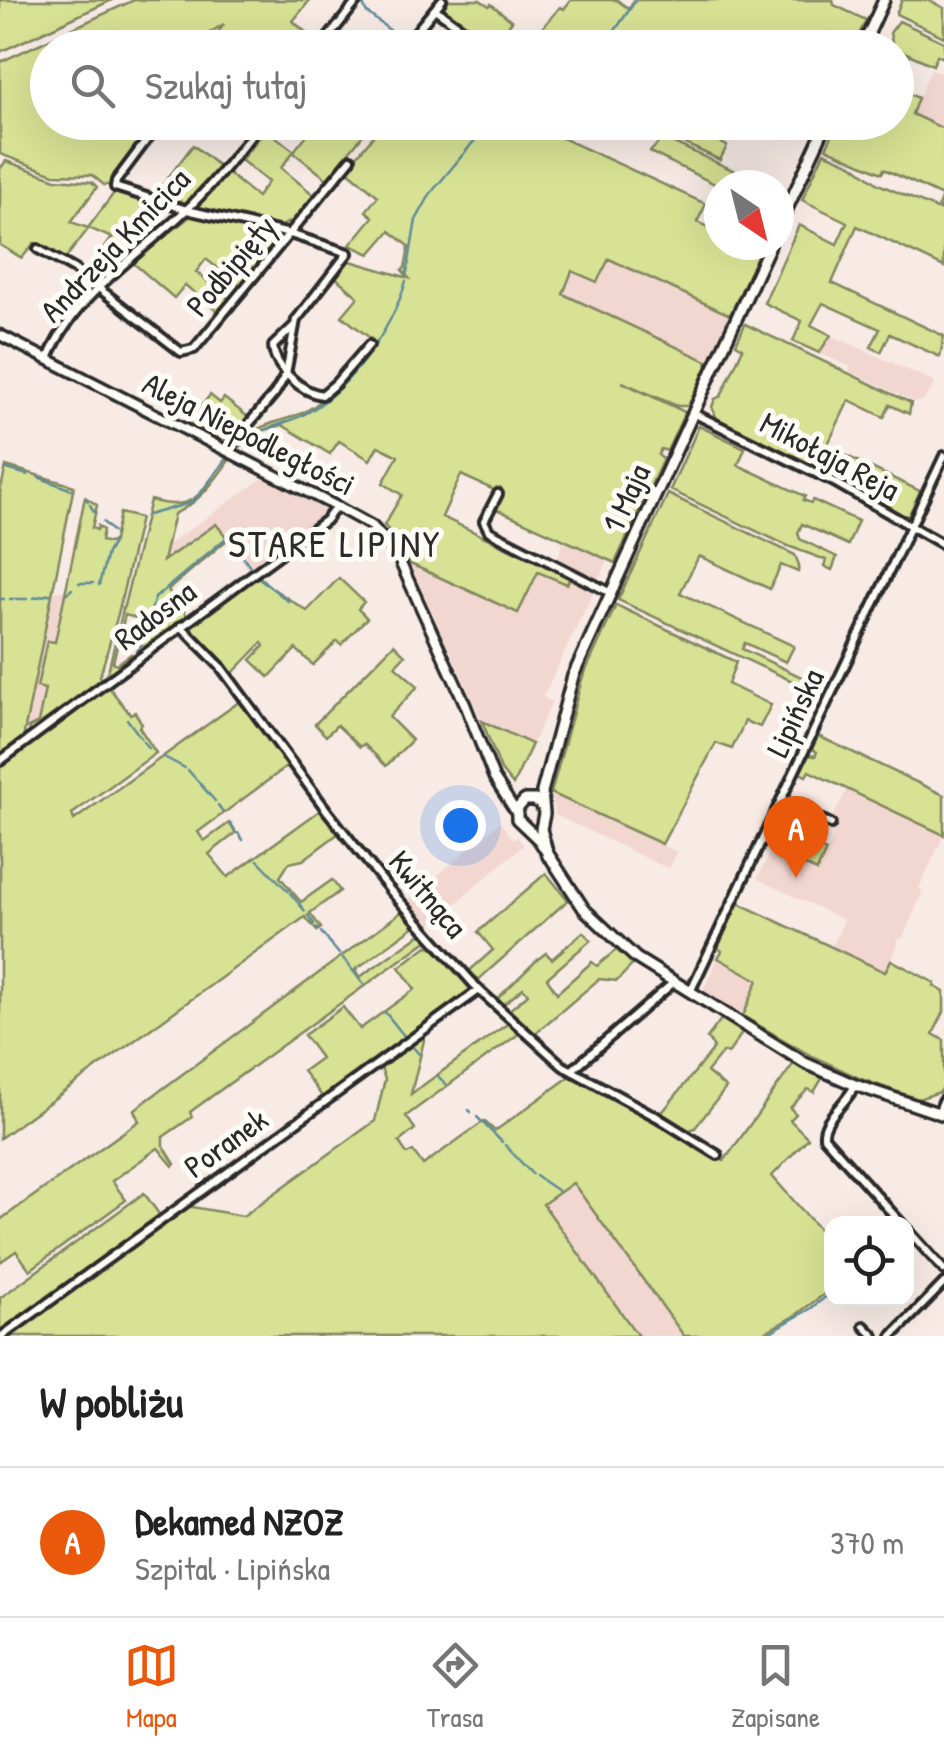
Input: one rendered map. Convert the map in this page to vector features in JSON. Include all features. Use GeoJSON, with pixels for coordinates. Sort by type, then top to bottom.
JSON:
{"type":"FeatureCollection","features":[{"type":"Feature","properties":{"kind":"main road"},"geometry":{"type":"LineString","coordinates":[[870,30],[884,0]]}},
{"type":"Feature","properties":{"kind":"main road"},"geometry":{"type":"LineString","coordinates":[[794,194],[819,140]]}},
{"type":"Feature","properties":{"kind":"main road","name":"1 Maja"},"geometry":{"type":"LineString","coordinates":[[543,807],[544,778],[568,688],[763,260]]}},
{"type":"Feature","properties":{"kind":"main road","name":"1 Maja"},"geometry":{"type":"LineString","coordinates":[[527,800],[544,778]]}},
{"type":"Feature","properties":{"kind":"main road"},"geometry":{"type":"LineString","coordinates":[[548,856],[543,807],[527,800],[516,812],[518,822],[528,828],[563,881],[596,922],[636,958],[805,1062],[855,1085],[941,1114]]}},
{"type":"Feature","properties":{"kind":"main road"},"geometry":{"type":"LineString","coordinates":[[528,828],[542,822]]}},
{"type":"Feature","properties":{"kind":"street"},"geometry":{"type":"LineString","coordinates":[[334,30],[358,0]]}},
{"type":"Feature","properties":{"kind":"street"},"geometry":{"type":"LineString","coordinates":[[418,30],[442,0]]}},
{"type":"Feature","properties":{"kind":"street"},"geometry":{"type":"LineString","coordinates":[[435,9],[464,30]]}},
{"type":"Feature","properties":{"kind":"street"},"geometry":{"type":"LineString","coordinates":[[146,140],[116,180],[115,187],[348,253],[300,313],[286,374],[226,451]]}},
{"type":"Feature","properties":{"kind":"street","name":"Andrzeja Kmicica"},"geometry":{"type":"LineString","coordinates":[[48,359],[55,341],[98,288],[187,210],[247,140]]}},
{"type":"Feature","properties":{"kind":"street","name":"Podbipięty"},"geometry":{"type":"LineString","coordinates":[[38,249],[74,269],[180,352],[187,353],[351,159]]}},
{"type":"Feature","properties":{"kind":"street"},"geometry":{"type":"LineString","coordinates":[[294,326],[280,335],[272,350],[286,374],[312,393],[322,394],[336,383],[368,345]]}},
{"type":"Feature","properties":{"kind":"street","name":"Aleja Niepodległości"},"geometry":{"type":"LineString","coordinates":[[0,335],[372,526],[393,548],[465,704],[494,778],[516,812]]}},
{"type":"Feature","properties":{"kind":"street","name":"Mikołaja Reja"},"geometry":{"type":"LineString","coordinates":[[693,412],[818,474],[944,545]]}},
{"type":"Feature","properties":{"kind":"street","name":"Lipińska"},"geometry":{"type":"LineString","coordinates":[[690,992],[944,456]]}},
{"type":"Feature","properties":{"kind":"street"},"geometry":{"type":"LineString","coordinates":[[498,494],[484,521],[490,531],[609,592]]}},
{"type":"Feature","properties":{"kind":"street","name":"Radosna"},"geometry":{"type":"LineString","coordinates":[[0,761],[326,520],[336,506]]}},
{"type":"Feature","properties":{"kind":"street","name":"Kwitnąca"},"geometry":{"type":"LineString","coordinates":[[182,626],[220,666],[400,902],[479,990],[579,1077],[657,1117],[718,1156]]}},
{"type":"Feature","properties":{"kind":"street"},"geometry":{"type":"LineString","coordinates":[[503,790],[527,800]]}},
{"type":"Feature","properties":{"kind":"street"},"geometry":{"type":"LineString","coordinates":[[781,800],[831,824]]}},
{"type":"Feature","properties":{"kind":"street"},"geometry":{"type":"LineString","coordinates":[[572,1070],[674,982]]}},
{"type":"Feature","properties":{"kind":"street","name":"Poranek"},"geometry":{"type":"LineString","coordinates":[[2,1336],[479,990]]}},
{"type":"Feature","properties":{"kind":"street"},"geometry":{"type":"LineString","coordinates":[[855,1085],[849,1098],[825,1124],[823,1134],[895,1216]]}},
{"type":"Feature","properties":{"kind":"street"},"geometry":{"type":"LineString","coordinates":[[941,1114],[944,1099]]}},
{"type":"Feature","properties":{"kind":"street"},"geometry":{"type":"LineString","coordinates":[[914,1237],[944,1270]]}},
{"type":"Feature","properties":{"kind":"street"},"geometry":{"type":"LineString","coordinates":[[892,1336],[944,1283]]}},
{"type":"Feature","properties":{"kind":"street"},"geometry":{"type":"LineString","coordinates":[[864,1326],[874,1336]]}},
{"type":"Feature","properties":{"kind":"shaded area"},"geometry":{"type":"Polygon","coordinates":[[[931,69],[944,75],[944,129],[914,115],[931,69]]]}},
{"type":"Feature","properties":{"kind":"shaded area"},"geometry":{"type":"Polygon","coordinates":[[[609,259],[730,315],[709,362],[562,294],[573,271],[609,259]]]}},
{"type":"Feature","properties":{"kind":"shaded area"},"geometry":{"type":"Polygon","coordinates":[[[831,335],[935,382],[931,390],[923,401],[915,402],[849,371],[850,367],[819,353],[831,335]]]}},
{"type":"Feature","properties":{"kind":"shaded area"},"geometry":{"type":"Polygon","coordinates":[[[263,478],[327,510],[328,515],[250,571],[216,524],[162,562],[166,546],[263,478]]]}},
{"type":"Feature","properties":{"kind":"shaded area"},"geometry":{"type":"Polygon","coordinates":[[[564,539],[608,560],[596,585],[557,561],[564,539]]]}},
{"type":"Feature","properties":{"kind":"shaded area"},"geometry":{"type":"Polygon","coordinates":[[[541,562],[595,589],[543,697],[552,702],[532,744],[482,721],[410,564],[518,613],[541,562]]]}},
{"type":"Feature","properties":{"kind":"shaded area"},"geometry":{"type":"Polygon","coordinates":[[[66,590],[38,723],[24,731],[52,592],[66,590]]]}},
{"type":"Feature","properties":{"kind":"shaded area"},"geometry":{"type":"Polygon","coordinates":[[[847,789],[944,835],[919,888],[923,891],[903,938],[897,939],[885,972],[832,947],[844,920],[757,879],[771,850],[817,871],[834,835],[828,831],[831,820],[847,789]]]}},
{"type":"Feature","properties":{"kind":"shaded area"},"geometry":{"type":"Polygon","coordinates":[[[551,793],[677,852],[669,869],[555,815],[551,793]]]}},
{"type":"Feature","properties":{"kind":"shaded area"},"geometry":{"type":"Polygon","coordinates":[[[500,822],[513,839],[517,837],[524,845],[428,927],[406,902],[500,822]]]}},
{"type":"Feature","properties":{"kind":"shaded area"},"geometry":{"type":"Polygon","coordinates":[[[718,958],[759,980],[743,1015],[703,990],[718,958]]]}},
{"type":"Feature","properties":{"kind":"shaded area"},"geometry":{"type":"Polygon","coordinates":[[[573,1182],[684,1336],[638,1336],[543,1204],[573,1182]]]}},
{"type":"Feature","properties":{"kind":"green space"},"geometry":{"type":"Polygon","coordinates":[[[0,0],[112,0],[47,30],[30,30],[30,38],[0,52],[0,0]]]}},
{"type":"Feature","properties":{"kind":"green space"},"geometry":{"type":"Polygon","coordinates":[[[134,0],[310,0],[293,21],[303,30],[220,30],[224,24],[214,30],[69,30],[134,0]]]}},
{"type":"Feature","properties":{"kind":"green space"},"geometry":{"type":"Polygon","coordinates":[[[446,0],[480,0],[512,21],[505,30],[469,30],[444,12],[446,0]]]}},
{"type":"Feature","properties":{"kind":"green space"},"geometry":{"type":"Polygon","coordinates":[[[571,0],[617,0],[629,9],[634,0],[833,0],[834,5],[866,20],[861,30],[540,30],[560,7],[564,9],[571,0]]]}},
{"type":"Feature","properties":{"kind":"green space"},"geometry":{"type":"Polygon","coordinates":[[[902,0],[928,0],[944,8],[944,37],[896,14],[902,0]]]}},
{"type":"Feature","properties":{"kind":"green space"},"geometry":{"type":"Polygon","coordinates":[[[899,21],[944,42],[944,58],[937,55],[933,65],[914,56],[914,30],[892,30],[899,21]]]}},
{"type":"Feature","properties":{"kind":"green space"},"geometry":{"type":"Polygon","coordinates":[[[30,48],[30,140],[145,140],[111,185],[104,185],[92,175],[54,174],[0,154],[0,62],[30,48]]]}},
{"type":"Feature","properties":{"kind":"green space"},"geometry":{"type":"Polygon","coordinates":[[[914,115],[944,129],[944,210],[938,207],[942,196],[826,148],[830,140],[914,140],[914,115]]]}},
{"type":"Feature","properties":{"kind":"green space"},"geometry":{"type":"Polygon","coordinates":[[[257,140],[280,140],[294,151],[303,140],[359,140],[327,179],[293,152],[281,168],[314,195],[292,221],[277,228],[197,208],[196,203],[217,180],[229,174],[257,197],[268,182],[241,160],[257,140]]]}},
{"type":"Feature","properties":{"kind":"green space"},"geometry":{"type":"Polygon","coordinates":[[[370,140],[567,140],[704,203],[697,222],[704,225],[704,260],[755,260],[730,315],[609,259],[597,282],[572,271],[563,294],[709,362],[688,406],[677,406],[622,382],[685,412],[667,451],[661,449],[658,455],[663,459],[615,563],[496,509],[503,494],[461,475],[442,517],[570,577],[567,584],[538,572],[518,613],[408,563],[384,525],[402,495],[383,483],[398,456],[378,446],[370,460],[339,441],[330,454],[282,425],[259,432],[239,447],[236,445],[251,432],[316,405],[344,380],[375,342],[342,316],[358,297],[334,276],[347,260],[409,278],[402,270],[409,246],[390,231],[370,254],[350,245],[373,217],[366,211],[378,196],[346,169],[370,140]]]}},
{"type":"Feature","properties":{"kind":"green space"},"geometry":{"type":"Polygon","coordinates":[[[661,140],[667,140],[733,170],[704,170],[704,179],[650,152],[661,140]]]}},
{"type":"Feature","properties":{"kind":"green space"},"geometry":{"type":"Polygon","coordinates":[[[677,140],[716,140],[727,146],[720,160],[677,140]]]}},
{"type":"Feature","properties":{"kind":"green space"},"geometry":{"type":"Polygon","coordinates":[[[193,145],[220,167],[185,203],[154,196],[193,145]]]}},
{"type":"Feature","properties":{"kind":"green space"},"geometry":{"type":"Polygon","coordinates":[[[824,152],[852,164],[878,184],[944,212],[944,267],[857,226],[832,283],[944,336],[940,357],[890,334],[881,352],[871,347],[880,329],[823,303],[811,325],[831,335],[819,353],[793,341],[802,321],[764,303],[783,260],[794,260],[794,236],[799,225],[837,244],[847,222],[802,200],[824,152]]]}},
{"type":"Feature","properties":{"kind":"green space"},"geometry":{"type":"Polygon","coordinates":[[[6,161],[56,179],[92,182],[97,187],[71,222],[88,228],[114,193],[151,202],[122,240],[137,247],[102,279],[87,272],[112,238],[89,228],[65,259],[34,243],[22,258],[0,245],[0,169],[6,161]]]}},
{"type":"Feature","properties":{"kind":"green space"},"geometry":{"type":"Polygon","coordinates":[[[192,215],[284,237],[260,268],[239,285],[206,259],[196,272],[229,299],[218,312],[185,285],[174,298],[132,262],[192,215]]]}},
{"type":"Feature","properties":{"kind":"green space"},"geometry":{"type":"Polygon","coordinates":[[[745,324],[911,403],[909,414],[890,405],[884,417],[849,400],[817,467],[717,419],[712,407],[743,348],[736,344],[745,324]]]}},
{"type":"Feature","properties":{"kind":"green space"},"geometry":{"type":"Polygon","coordinates":[[[210,395],[220,403],[224,398],[248,417],[224,440],[188,423],[210,395]]]}},
{"type":"Feature","properties":{"kind":"green space"},"geometry":{"type":"Polygon","coordinates":[[[699,426],[745,448],[738,465],[805,496],[803,500],[813,500],[858,521],[848,545],[802,524],[800,539],[837,557],[832,570],[824,566],[826,560],[670,490],[699,426]]]}},
{"type":"Feature","properties":{"kind":"green space"},"geometry":{"type":"Polygon","coordinates":[[[832,449],[920,491],[909,515],[902,517],[824,470],[832,449]]]}},
{"type":"Feature","properties":{"kind":"green space"},"geometry":{"type":"Polygon","coordinates":[[[227,457],[230,459],[205,491],[174,514],[163,561],[216,524],[228,539],[168,590],[188,617],[138,655],[147,621],[125,615],[113,662],[117,664],[131,654],[135,659],[106,679],[150,500],[165,504],[188,502],[204,489],[227,457]]]}},
{"type":"Feature","properties":{"kind":"green space"},"geometry":{"type":"Polygon","coordinates":[[[6,466],[74,486],[24,733],[27,737],[0,758],[0,493],[6,466]]]}},
{"type":"Feature","properties":{"kind":"green space"},"geometry":{"type":"Polygon","coordinates":[[[668,494],[795,555],[798,572],[781,565],[770,589],[699,556],[680,593],[794,646],[786,662],[745,643],[742,649],[823,687],[820,694],[618,600],[668,494]]]}},
{"type":"Feature","properties":{"kind":"green space"},"geometry":{"type":"Polygon","coordinates":[[[85,497],[97,505],[92,528],[97,530],[98,526],[103,530],[101,541],[114,540],[120,513],[140,518],[100,676],[103,682],[32,734],[28,728],[38,723],[45,689],[37,687],[47,641],[55,642],[85,497]]]}},
{"type":"Feature","properties":{"kind":"green space"},"geometry":{"type":"Polygon","coordinates":[[[258,575],[307,611],[339,578],[364,602],[358,609],[367,618],[341,645],[337,641],[313,665],[296,649],[269,677],[251,660],[264,646],[262,643],[230,676],[193,635],[189,625],[258,575]]]}},
{"type":"Feature","properties":{"kind":"green space"},"geometry":{"type":"Polygon","coordinates":[[[616,605],[736,662],[728,684],[771,705],[760,727],[745,721],[732,749],[716,743],[662,844],[551,793],[582,679],[616,605]]]}},
{"type":"Feature","properties":{"kind":"green space"},"geometry":{"type":"Polygon","coordinates":[[[394,644],[405,655],[395,666],[418,686],[389,717],[412,740],[386,766],[337,725],[326,736],[315,724],[394,644]]]}},
{"type":"Feature","properties":{"kind":"green space"},"geometry":{"type":"Polygon","coordinates":[[[108,686],[130,714],[135,712],[142,724],[139,727],[156,753],[72,814],[74,820],[239,702],[246,705],[289,765],[198,832],[204,841],[229,823],[236,833],[209,854],[228,877],[322,809],[339,833],[303,860],[289,863],[280,877],[301,902],[332,880],[340,891],[310,913],[321,928],[317,931],[305,917],[0,1138],[0,764],[108,686]]]}},
{"type":"Feature","properties":{"kind":"green space"},"geometry":{"type":"Polygon","coordinates":[[[482,721],[532,744],[513,785],[501,770],[482,721]]]}},
{"type":"Feature","properties":{"kind":"green space"},"geometry":{"type":"Polygon","coordinates":[[[818,736],[944,795],[944,835],[809,771],[806,776],[800,773],[809,755],[815,756],[817,752],[812,749],[818,736]]]}},
{"type":"Feature","properties":{"kind":"green space"},"geometry":{"type":"Polygon","coordinates":[[[780,830],[826,851],[817,871],[771,850],[780,830]]]}},
{"type":"Feature","properties":{"kind":"green space"},"geometry":{"type":"Polygon","coordinates":[[[546,873],[568,900],[477,981],[468,972],[493,950],[478,932],[546,873]]]}},
{"type":"Feature","properties":{"kind":"green space"},"geometry":{"type":"Polygon","coordinates":[[[738,903],[885,972],[891,960],[935,983],[944,992],[944,1012],[933,1034],[944,1040],[944,1085],[940,1092],[918,1099],[861,1079],[743,1016],[758,980],[718,958],[722,951],[718,948],[738,903]]]}},
{"type":"Feature","properties":{"kind":"green space"},"geometry":{"type":"Polygon","coordinates":[[[404,910],[416,925],[355,970],[360,977],[422,933],[428,940],[190,1112],[192,1117],[163,1137],[173,1166],[158,1148],[112,1181],[126,1200],[30,1270],[16,1251],[0,1262],[0,1220],[139,1121],[134,1110],[404,910]]]}},
{"type":"Feature","properties":{"kind":"green space"},"geometry":{"type":"Polygon","coordinates":[[[583,932],[591,940],[547,978],[557,993],[592,962],[597,966],[616,950],[634,963],[617,981],[599,979],[532,1036],[507,1012],[528,994],[523,988],[502,1006],[496,1000],[538,959],[546,953],[552,959],[583,932]]]}},
{"type":"Feature","properties":{"kind":"green space"},"geometry":{"type":"Polygon","coordinates":[[[427,946],[473,986],[473,991],[324,1099],[303,1071],[321,1058],[304,1035],[343,1007],[360,1029],[415,989],[399,967],[427,946]]]}},
{"type":"Feature","properties":{"kind":"green space"},"geometry":{"type":"Polygon","coordinates":[[[722,1018],[744,1030],[728,1054],[723,1052],[707,1072],[726,1088],[695,1128],[685,1132],[660,1115],[714,1048],[707,1038],[722,1018]]]}},
{"type":"Feature","properties":{"kind":"green space"},"geometry":{"type":"Polygon","coordinates":[[[510,1022],[520,1033],[406,1116],[415,1129],[399,1142],[407,1154],[413,1151],[423,1165],[484,1121],[495,1131],[572,1075],[659,1120],[724,1161],[794,1063],[823,1077],[814,1092],[808,1089],[790,1108],[796,1114],[790,1120],[808,1138],[772,1176],[824,1235],[824,1294],[758,1336],[684,1336],[573,1183],[543,1204],[638,1336],[9,1336],[187,1206],[243,1216],[375,1121],[385,1079],[380,1065],[426,1032],[411,1094],[510,1022]]]}},
{"type":"Feature","properties":{"kind":"green space"},"geometry":{"type":"Polygon","coordinates":[[[144,1193],[161,1217],[0,1333],[0,1298],[144,1193]]]}},
{"type":"Feature","properties":{"kind":"waterway"},"geometry":{"type":"LineString","coordinates":[[615,30],[636,0]]}},
{"type":"Feature","properties":{"kind":"waterway"},"geometry":{"type":"LineString","coordinates":[[362,1],[366,12],[390,30]]}},
{"type":"Feature","properties":{"kind":"waterway"},"geometry":{"type":"LineString","coordinates":[[407,273],[416,220],[431,193],[475,140]]}},
{"type":"Feature","properties":{"kind":"waterway"},"geometry":{"type":"LineString","coordinates":[[239,444],[303,415],[337,391],[379,338],[406,281]]}},
{"type":"Feature","properties":{"kind":"waterway"},"geometry":{"type":"LineString","coordinates":[[148,515],[193,502],[227,459]]}},
{"type":"Feature","properties":{"kind":"waterway"},"geometry":{"type":"LineString","coordinates":[[7,469],[28,475]]}},
{"type":"Feature","properties":{"kind":"waterway"},"geometry":{"type":"LineString","coordinates":[[38,477],[72,490]]}},
{"type":"Feature","properties":{"kind":"waterway"},"geometry":{"type":"LineString","coordinates":[[90,505],[95,513]]}},
{"type":"Feature","properties":{"kind":"waterway"},"geometry":{"type":"LineString","coordinates":[[103,522],[113,532]]}},
{"type":"Feature","properties":{"kind":"waterway"},"geometry":{"type":"LineString","coordinates":[[229,537],[252,569]]}},
{"type":"Feature","properties":{"kind":"waterway"},"geometry":{"type":"LineString","coordinates":[[138,653],[155,598],[226,538]]}},
{"type":"Feature","properties":{"kind":"waterway"},"geometry":{"type":"LineString","coordinates":[[99,585],[114,541]]}},
{"type":"Feature","properties":{"kind":"waterway"},"geometry":{"type":"LineString","coordinates":[[258,577],[288,601]]}},
{"type":"Feature","properties":{"kind":"waterway"},"geometry":{"type":"LineString","coordinates":[[79,583],[93,583]]}},
{"type":"Feature","properties":{"kind":"waterway"},"geometry":{"type":"LineString","coordinates":[[67,593],[72,589]]}},
{"type":"Feature","properties":{"kind":"waterway"},"geometry":{"type":"LineString","coordinates":[[34,598],[50,594]]}},
{"type":"Feature","properties":{"kind":"waterway"},"geometry":{"type":"LineString","coordinates":[[10,599],[27,599]]}},
{"type":"Feature","properties":{"kind":"waterway"},"geometry":{"type":"LineString","coordinates":[[116,669],[132,658]]}},
{"type":"Feature","properties":{"kind":"waterway"},"geometry":{"type":"LineString","coordinates":[[108,676],[112,672]]}},
{"type":"Feature","properties":{"kind":"waterway"},"geometry":{"type":"LineString","coordinates":[[50,718],[100,682]]}},
{"type":"Feature","properties":{"kind":"waterway"},"geometry":{"type":"LineString","coordinates":[[127,719],[141,738]]}},
{"type":"Feature","properties":{"kind":"waterway"},"geometry":{"type":"LineString","coordinates":[[31,732],[44,723]]}},
{"type":"Feature","properties":{"kind":"waterway"},"geometry":{"type":"LineString","coordinates":[[21,738],[25,735]]}},
{"type":"Feature","properties":{"kind":"waterway"},"geometry":{"type":"LineString","coordinates":[[143,741],[148,748]]}},
{"type":"Feature","properties":{"kind":"waterway"},"geometry":{"type":"LineString","coordinates":[[0,755],[16,742]]}},
{"type":"Feature","properties":{"kind":"waterway"},"geometry":{"type":"LineString","coordinates":[[164,757],[185,768]]}},
{"type":"Feature","properties":{"kind":"waterway"},"geometry":{"type":"LineString","coordinates":[[188,770],[215,801]]}},
{"type":"Feature","properties":{"kind":"waterway"},"geometry":{"type":"LineString","coordinates":[[218,805],[223,812]]}},
{"type":"Feature","properties":{"kind":"waterway"},"geometry":{"type":"LineString","coordinates":[[231,824],[235,830]]}},
{"type":"Feature","properties":{"kind":"waterway"},"geometry":{"type":"LineString","coordinates":[[238,833],[243,840]]}},
{"type":"Feature","properties":{"kind":"waterway"},"geometry":{"type":"LineString","coordinates":[[258,860],[288,891]]}},
{"type":"Feature","properties":{"kind":"waterway"},"geometry":{"type":"LineString","coordinates":[[290,893],[305,911]]}},
{"type":"Feature","properties":{"kind":"waterway"},"geometry":{"type":"LineString","coordinates":[[308,915],[314,924]]}},
{"type":"Feature","properties":{"kind":"waterway"},"geometry":{"type":"LineString","coordinates":[[321,932],[339,954]]}},
{"type":"Feature","properties":{"kind":"waterway"},"geometry":{"type":"LineString","coordinates":[[342,957],[365,986]]}},
{"type":"Feature","properties":{"kind":"waterway"},"geometry":{"type":"LineString","coordinates":[[385,1012],[405,1037]]}},
{"type":"Feature","properties":{"kind":"waterway"},"geometry":{"type":"LineString","coordinates":[[411,1045],[419,1054]]}},
{"type":"Feature","properties":{"kind":"waterway"},"geometry":{"type":"LineString","coordinates":[[438,1076],[446,1085]]}},
{"type":"Feature","properties":{"kind":"waterway"},"geometry":{"type":"LineString","coordinates":[[477,1117],[502,1142]]}},
{"type":"Feature","properties":{"kind":"waterway"},"geometry":{"type":"LineString","coordinates":[[505,1145],[532,1174]]}},
{"type":"Feature","properties":{"kind":"waterway"},"geometry":{"type":"LineString","coordinates":[[536,1176],[558,1191]]}},
{"type":"Feature","properties":{"kind":"waterway"},"geometry":{"type":"LineString","coordinates":[[767,1334],[824,1298]]}},
{"type":"Feature","properties":{"kind":"place","name":"Dekamed NZOZ"},"geometry":{"type":"Point","coordinates":[796,878]}},
{"type":"Feature","properties":{"kind":"district","name":"STARE LIPINY"},"geometry":{"type":"Point","coordinates":[335,544]}}]}
